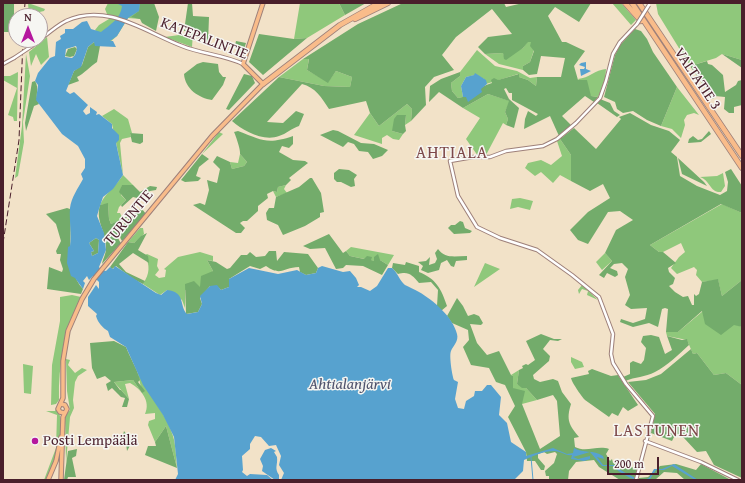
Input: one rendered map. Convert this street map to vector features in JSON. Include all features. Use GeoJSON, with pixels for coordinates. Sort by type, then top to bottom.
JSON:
{"type":"FeatureCollection","features":[{"type":"Feature","properties":{"kind":"highway"},"geometry":{"type":"LineString","coordinates":[[263,84],[349,19],[378,3]]}},
{"type":"Feature","properties":{"kind":"highway"},"geometry":{"type":"LineString","coordinates":[[324,37],[388,3]]}},
{"type":"Feature","properties":{"kind":"highway"},"geometry":{"type":"LineString","coordinates":[[625,3],[652,34]]}},
{"type":"Feature","properties":{"kind":"highway","name":"VALTATIE 3"},"geometry":{"type":"LineString","coordinates":[[632,3],[742,168]]}},
{"type":"Feature","properties":{"kind":"highway","name":"VALTATIE 3"},"geometry":{"type":"LineString","coordinates":[[639,3],[742,156]]}},
{"type":"Feature","properties":{"kind":"main road"},"geometry":{"type":"LineString","coordinates":[[243,64],[263,3]]}},
{"type":"Feature","properties":{"kind":"main road","name":"KATEPALINTIE"},"geometry":{"type":"LineString","coordinates":[[243,64],[263,84]]}},
{"type":"Feature","properties":{"kind":"main road","name":"TURUNTIE"},"geometry":{"type":"LineString","coordinates":[[62,413],[58,408],[61,404],[63,393],[63,361],[68,331],[82,299],[94,279],[212,136],[263,84]]}},
{"type":"Feature","properties":{"kind":"main road","name":"TURUNTIE"},"geometry":{"type":"LineString","coordinates":[[63,393],[66,406]]}},
{"type":"Feature","properties":{"kind":"main road"},"geometry":{"type":"LineString","coordinates":[[61,404],[66,406],[67,410],[62,413],[61,480]]}},
{"type":"Feature","properties":{"kind":"main road"},"geometry":{"type":"LineString","coordinates":[[48,480],[59,451],[62,422]]}},
{"type":"Feature","properties":{"kind":"street"},"geometry":{"type":"LineString","coordinates":[[636,479],[645,442],[653,419],[652,414],[626,384],[613,363],[611,354],[613,334],[599,298],[572,275],[536,250],[500,238],[478,227],[458,196],[450,161],[472,157],[490,157],[506,151],[538,147],[557,139],[576,123],[600,98],[613,54],[620,42],[637,24],[649,4]]}},
{"type":"Feature","properties":{"kind":"street","name":"KATEPALINTIE"},"geometry":{"type":"LineString","coordinates":[[3,64],[32,46],[60,24],[75,18],[93,15],[112,17],[132,23],[188,48],[243,64]]}},
{"type":"Feature","properties":{"kind":"street"},"geometry":{"type":"LineString","coordinates":[[645,442],[700,462],[738,480]]}},
{"type":"Feature","properties":{"kind":"green space"},"geometry":{"type":"Polygon","coordinates":[[[3,3],[14,3],[14,8],[8,8],[8,32],[3,32],[3,3]]]}},
{"type":"Feature","properties":{"kind":"green space"},"geometry":{"type":"Polygon","coordinates":[[[28,3],[42,8],[28,8],[28,3]]]}},
{"type":"Feature","properties":{"kind":"green space"},"geometry":{"type":"Polygon","coordinates":[[[108,3],[145,3],[140,19],[128,18],[117,36],[110,42],[101,39],[95,30],[99,25],[109,19],[105,9],[108,3]]]}},
{"type":"Feature","properties":{"kind":"green space"},"geometry":{"type":"Polygon","coordinates":[[[140,3],[154,3],[159,17],[156,31],[142,23],[140,19],[131,17],[139,11],[140,3]]]}},
{"type":"Feature","properties":{"kind":"green space"},"geometry":{"type":"Polygon","coordinates":[[[188,3],[192,3],[193,16],[209,17],[208,43],[196,36],[196,31],[184,31],[188,3]]]}},
{"type":"Feature","properties":{"kind":"green space"},"geometry":{"type":"Polygon","coordinates":[[[300,3],[339,3],[345,15],[307,38],[294,39],[300,3]]]}},
{"type":"Feature","properties":{"kind":"green space"},"geometry":{"type":"Polygon","coordinates":[[[339,3],[366,3],[345,15],[339,3]]]}},
{"type":"Feature","properties":{"kind":"green space"},"geometry":{"type":"Polygon","coordinates":[[[403,3],[504,3],[506,7],[523,3],[591,3],[579,22],[555,7],[548,16],[562,42],[566,42],[585,51],[574,66],[578,80],[587,80],[591,96],[598,97],[594,102],[585,96],[562,116],[571,125],[559,136],[550,116],[524,129],[528,111],[536,116],[538,114],[512,100],[512,93],[509,93],[506,88],[504,89],[509,99],[519,108],[514,128],[506,125],[508,119],[505,112],[509,101],[488,94],[463,108],[439,92],[429,102],[430,86],[441,79],[460,72],[460,76],[451,83],[452,91],[458,98],[492,83],[491,80],[494,78],[498,80],[519,74],[519,77],[528,80],[536,86],[537,77],[561,77],[565,58],[541,56],[537,74],[529,75],[523,70],[523,66],[530,62],[534,51],[530,46],[531,42],[528,42],[523,48],[506,60],[504,59],[503,53],[485,54],[478,47],[488,37],[512,34],[492,9],[456,37],[442,55],[454,70],[434,77],[425,87],[426,105],[411,121],[412,109],[407,104],[379,126],[370,113],[366,101],[329,109],[314,90],[307,85],[302,84],[267,122],[283,123],[296,111],[304,114],[299,126],[282,135],[267,138],[260,137],[248,132],[232,121],[279,77],[324,86],[350,87],[352,77],[336,71],[328,83],[307,70],[309,59],[303,59],[358,24],[403,3]]]}},
{"type":"Feature","properties":{"kind":"green space"},"geometry":{"type":"Polygon","coordinates":[[[612,3],[621,3],[636,20],[631,25],[612,3]]]}},
{"type":"Feature","properties":{"kind":"green space"},"geometry":{"type":"Polygon","coordinates":[[[656,3],[742,3],[742,60],[722,54],[716,58],[690,66],[658,14],[656,3]]]}},
{"type":"Feature","properties":{"kind":"green space"},"geometry":{"type":"Polygon","coordinates":[[[635,29],[641,31],[647,39],[653,52],[677,87],[661,126],[647,120],[633,111],[623,113],[617,109],[615,102],[604,97],[615,55],[620,45],[635,29]]]}},
{"type":"Feature","properties":{"kind":"green space"},"geometry":{"type":"Polygon","coordinates":[[[193,33],[192,47],[165,37],[193,33]]]}},
{"type":"Feature","properties":{"kind":"green space"},"geometry":{"type":"Polygon","coordinates":[[[259,34],[294,39],[307,38],[263,75],[249,62],[259,34]]]}},
{"type":"Feature","properties":{"kind":"green space"},"geometry":{"type":"Polygon","coordinates":[[[236,41],[246,43],[242,55],[240,56],[235,45],[236,41]]]}},
{"type":"Feature","properties":{"kind":"green space"},"geometry":{"type":"Polygon","coordinates":[[[528,41],[531,42],[534,50],[530,62],[523,66],[523,70],[499,64],[485,54],[503,53],[504,56],[523,48],[528,41]]]}},
{"type":"Feature","properties":{"kind":"green space"},"geometry":{"type":"Polygon","coordinates":[[[94,42],[100,46],[97,62],[77,77],[79,81],[68,85],[74,71],[82,65],[88,47],[94,42]]]}},
{"type":"Feature","properties":{"kind":"green space"},"geometry":{"type":"Polygon","coordinates":[[[48,47],[49,57],[41,65],[36,54],[31,66],[29,52],[34,48],[48,47]]]}},
{"type":"Feature","properties":{"kind":"green space"},"geometry":{"type":"Polygon","coordinates":[[[75,47],[77,49],[74,56],[65,56],[68,49],[75,47]]]}},
{"type":"Feature","properties":{"kind":"green space"},"geometry":{"type":"Polygon","coordinates":[[[477,50],[495,66],[517,71],[530,78],[537,77],[536,86],[528,80],[519,77],[518,74],[486,84],[484,79],[475,75],[466,77],[461,86],[463,97],[458,98],[452,91],[451,83],[460,76],[460,72],[477,50]]]}},
{"type":"Feature","properties":{"kind":"green space"},"geometry":{"type":"Polygon","coordinates":[[[26,54],[30,76],[23,122],[24,142],[18,176],[15,178],[22,126],[26,54]]]}},
{"type":"Feature","properties":{"kind":"green space"},"geometry":{"type":"Polygon","coordinates":[[[722,54],[742,60],[742,68],[722,54]]]}},
{"type":"Feature","properties":{"kind":"green space"},"geometry":{"type":"Polygon","coordinates":[[[309,58],[307,70],[328,82],[336,71],[352,77],[350,87],[324,86],[279,77],[303,59],[309,58]]]}},
{"type":"Feature","properties":{"kind":"green space"},"geometry":{"type":"Polygon","coordinates":[[[707,61],[708,64],[712,65],[723,75],[725,92],[736,85],[738,81],[742,80],[742,105],[734,107],[734,113],[729,113],[724,109],[725,97],[715,96],[713,99],[690,66],[707,61]]]}},
{"type":"Feature","properties":{"kind":"green space"},"geometry":{"type":"Polygon","coordinates":[[[203,62],[218,64],[219,72],[223,77],[226,77],[223,85],[212,100],[202,97],[194,92],[187,84],[185,79],[184,74],[197,64],[203,62]]]}},
{"type":"Feature","properties":{"kind":"green space"},"geometry":{"type":"Polygon","coordinates":[[[606,69],[605,82],[598,97],[591,96],[578,79],[606,69]]]}},
{"type":"Feature","properties":{"kind":"green space"},"geometry":{"type":"Polygon","coordinates":[[[18,72],[17,121],[14,121],[13,117],[8,115],[17,88],[3,80],[3,76],[10,76],[18,72]]]}},
{"type":"Feature","properties":{"kind":"green space"},"geometry":{"type":"Polygon","coordinates":[[[244,74],[252,76],[255,83],[229,110],[226,109],[244,74]]]}},
{"type":"Feature","properties":{"kind":"green space"},"geometry":{"type":"Polygon","coordinates":[[[35,81],[39,104],[34,106],[26,131],[25,123],[32,82],[35,81]]]}},
{"type":"Feature","properties":{"kind":"green space"},"geometry":{"type":"Polygon","coordinates":[[[677,87],[699,115],[694,113],[687,115],[684,120],[685,125],[681,138],[672,129],[661,126],[677,87]]]}},
{"type":"Feature","properties":{"kind":"green space"},"geometry":{"type":"Polygon","coordinates":[[[488,94],[510,101],[505,112],[508,119],[506,125],[503,123],[486,155],[478,156],[466,139],[480,118],[463,108],[488,94]]]}},
{"type":"Feature","properties":{"kind":"green space"},"geometry":{"type":"Polygon","coordinates":[[[600,99],[610,103],[614,111],[620,115],[617,117],[597,103],[600,99]]]}},
{"type":"Feature","properties":{"kind":"green space"},"geometry":{"type":"Polygon","coordinates":[[[407,104],[412,109],[411,121],[405,125],[406,115],[392,131],[403,134],[399,140],[393,139],[387,135],[382,138],[382,144],[354,135],[370,113],[379,126],[407,104]]]}},
{"type":"Feature","properties":{"kind":"green space"},"geometry":{"type":"Polygon","coordinates":[[[114,109],[128,119],[132,133],[130,133],[131,137],[122,139],[120,143],[123,175],[112,124],[102,116],[114,109]]]}},
{"type":"Feature","properties":{"kind":"green space"},"geometry":{"type":"Polygon","coordinates":[[[630,113],[651,125],[669,131],[680,140],[671,152],[677,157],[680,176],[697,186],[720,195],[727,191],[728,182],[725,172],[731,169],[742,186],[742,213],[721,204],[650,245],[659,252],[663,252],[676,263],[668,268],[669,272],[675,278],[673,284],[669,286],[683,297],[688,296],[692,305],[694,305],[694,294],[696,296],[699,294],[702,282],[718,279],[722,296],[742,280],[742,327],[734,325],[721,335],[705,324],[702,311],[678,332],[666,332],[668,309],[665,308],[662,309],[658,327],[649,323],[633,327],[620,322],[621,319],[633,323],[645,319],[647,308],[631,309],[625,305],[630,295],[625,277],[628,269],[622,263],[614,264],[610,268],[617,271],[618,275],[615,277],[607,273],[604,278],[599,275],[612,261],[605,253],[616,230],[633,220],[620,211],[608,212],[588,244],[578,240],[570,230],[588,212],[610,198],[603,184],[590,191],[571,181],[571,155],[560,139],[574,128],[596,149],[621,119],[619,117],[630,113]]]}},
{"type":"Feature","properties":{"kind":"green space"},"geometry":{"type":"Polygon","coordinates":[[[397,115],[406,115],[406,131],[403,134],[392,131],[394,119],[397,115]]]}},
{"type":"Feature","properties":{"kind":"green space"},"geometry":{"type":"Polygon","coordinates":[[[333,130],[361,143],[374,144],[388,150],[382,156],[373,159],[368,152],[359,151],[354,144],[348,142],[343,147],[320,135],[333,130]]]}},
{"type":"Feature","properties":{"kind":"green space"},"geometry":{"type":"Polygon","coordinates":[[[238,131],[253,137],[270,141],[293,136],[293,144],[289,148],[282,146],[279,152],[293,160],[305,161],[308,163],[289,178],[291,180],[286,185],[278,187],[277,192],[273,191],[267,194],[268,198],[258,206],[258,211],[247,221],[240,223],[245,228],[241,233],[236,233],[193,205],[200,203],[205,205],[209,190],[207,180],[217,183],[220,169],[213,162],[217,156],[230,162],[232,169],[244,166],[247,162],[240,154],[234,132],[238,131]]]}},
{"type":"Feature","properties":{"kind":"green space"},"geometry":{"type":"Polygon","coordinates":[[[709,131],[711,134],[701,142],[688,143],[689,139],[693,136],[698,140],[702,139],[709,131]]]}},
{"type":"Feature","properties":{"kind":"green space"},"geometry":{"type":"Polygon","coordinates":[[[219,132],[223,134],[202,154],[219,132]]]}},
{"type":"Feature","properties":{"kind":"green space"},"geometry":{"type":"Polygon","coordinates":[[[130,133],[143,134],[143,142],[140,144],[132,142],[130,133]]]}},
{"type":"Feature","properties":{"kind":"green space"},"geometry":{"type":"Polygon","coordinates":[[[560,139],[571,155],[571,181],[560,175],[553,183],[541,172],[535,176],[525,168],[528,163],[541,160],[551,165],[562,156],[557,141],[560,139]]]}},
{"type":"Feature","properties":{"kind":"green space"},"geometry":{"type":"Polygon","coordinates":[[[202,154],[209,159],[199,167],[196,176],[201,178],[198,181],[185,182],[181,180],[202,154]]]}},
{"type":"Feature","properties":{"kind":"green space"},"geometry":{"type":"Polygon","coordinates":[[[240,154],[247,162],[244,166],[232,169],[230,162],[238,163],[240,154]]]}},
{"type":"Feature","properties":{"kind":"green space"},"geometry":{"type":"Polygon","coordinates":[[[678,158],[704,182],[707,186],[682,174],[678,158]]]}},
{"type":"Feature","properties":{"kind":"green space"},"geometry":{"type":"Polygon","coordinates":[[[339,169],[349,170],[357,175],[354,179],[355,186],[351,187],[341,182],[337,182],[334,179],[334,173],[339,169]]]}},
{"type":"Feature","properties":{"kind":"green space"},"geometry":{"type":"Polygon","coordinates":[[[723,173],[725,186],[721,192],[714,190],[700,177],[717,176],[723,173]]]}},
{"type":"Feature","properties":{"kind":"green space"},"geometry":{"type":"Polygon","coordinates":[[[123,175],[133,185],[122,185],[121,195],[126,200],[119,207],[117,213],[120,213],[123,219],[111,224],[109,219],[108,204],[100,205],[123,175]]]}},
{"type":"Feature","properties":{"kind":"green space"},"geometry":{"type":"Polygon","coordinates":[[[312,178],[321,193],[324,212],[320,213],[320,217],[305,226],[283,235],[278,225],[267,220],[266,213],[269,208],[274,208],[276,197],[299,187],[312,178]]]}},
{"type":"Feature","properties":{"kind":"green space"},"geometry":{"type":"Polygon","coordinates":[[[122,185],[133,185],[140,192],[150,186],[157,187],[156,190],[150,191],[141,199],[133,197],[122,207],[121,205],[126,200],[119,192],[122,185]]]}},
{"type":"Feature","properties":{"kind":"green space"},"geometry":{"type":"Polygon","coordinates":[[[286,185],[284,189],[287,193],[276,197],[273,191],[277,192],[278,187],[286,185]]]}},
{"type":"Feature","properties":{"kind":"green space"},"geometry":{"type":"Polygon","coordinates":[[[520,198],[533,201],[530,210],[518,207],[510,209],[512,199],[520,198]]]}},
{"type":"Feature","properties":{"kind":"green space"},"geometry":{"type":"Polygon","coordinates":[[[108,203],[109,219],[111,224],[128,216],[118,232],[121,243],[102,264],[106,251],[106,243],[100,222],[99,211],[100,205],[108,203]]]}},
{"type":"Feature","properties":{"kind":"green space"},"geometry":{"type":"Polygon","coordinates":[[[722,204],[742,213],[742,280],[722,296],[718,280],[702,282],[696,275],[697,270],[694,267],[677,274],[671,268],[679,257],[685,252],[681,243],[663,252],[659,252],[650,245],[722,204]]]}},
{"type":"Feature","properties":{"kind":"green space"},"geometry":{"type":"Polygon","coordinates":[[[67,208],[70,209],[71,219],[71,261],[77,281],[83,289],[81,294],[47,289],[49,267],[62,272],[63,269],[60,260],[61,254],[57,254],[56,251],[61,241],[56,224],[46,214],[67,208]]]}},
{"type":"Feature","properties":{"kind":"green space"},"geometry":{"type":"Polygon","coordinates":[[[142,209],[146,214],[122,241],[120,237],[121,228],[138,210],[142,209]]]}},
{"type":"Feature","properties":{"kind":"green space"},"geometry":{"type":"Polygon","coordinates":[[[460,221],[463,222],[465,228],[472,231],[470,233],[454,234],[448,228],[460,221]]]}},
{"type":"Feature","properties":{"kind":"green space"},"geometry":{"type":"Polygon","coordinates":[[[140,228],[143,228],[144,234],[134,243],[128,242],[140,228]]]}},
{"type":"Feature","properties":{"kind":"green space"},"geometry":{"type":"Polygon","coordinates":[[[147,233],[138,250],[148,256],[149,263],[133,253],[119,264],[126,272],[145,281],[143,284],[133,279],[116,266],[112,269],[110,267],[128,242],[134,243],[141,236],[147,233]]]}},
{"type":"Feature","properties":{"kind":"green space"},"geometry":{"type":"Polygon","coordinates":[[[329,234],[343,253],[346,251],[350,256],[364,259],[367,256],[372,257],[371,260],[374,261],[374,257],[378,254],[380,260],[388,265],[382,275],[363,266],[346,265],[343,268],[336,269],[325,248],[310,249],[303,246],[329,234]]]}},
{"type":"Feature","properties":{"kind":"green space"},"geometry":{"type":"Polygon","coordinates":[[[96,238],[99,240],[98,253],[92,256],[91,252],[94,251],[89,243],[96,238]]]}},
{"type":"Feature","properties":{"kind":"green space"},"geometry":{"type":"Polygon","coordinates":[[[351,247],[394,255],[388,265],[380,260],[374,261],[350,256],[346,251],[351,247]]]}},
{"type":"Feature","properties":{"kind":"green space"},"geometry":{"type":"Polygon","coordinates":[[[438,249],[447,256],[467,256],[467,260],[456,261],[454,267],[451,266],[447,260],[441,263],[439,270],[428,273],[421,270],[423,266],[418,262],[426,261],[430,257],[429,265],[435,263],[437,259],[435,253],[438,249]]]}},
{"type":"Feature","properties":{"kind":"green space"},"geometry":{"type":"Polygon","coordinates":[[[269,251],[276,251],[277,261],[284,252],[308,254],[318,268],[316,273],[306,275],[300,272],[299,267],[275,271],[266,266],[260,269],[250,266],[229,279],[229,287],[221,290],[210,286],[200,298],[202,304],[198,312],[186,314],[185,284],[194,281],[200,287],[201,276],[213,271],[207,260],[216,262],[227,269],[230,268],[241,255],[247,255],[250,252],[256,257],[265,256],[269,251]]]}},
{"type":"Feature","properties":{"kind":"green space"},"geometry":{"type":"Polygon","coordinates":[[[200,252],[213,256],[213,261],[207,260],[213,271],[200,287],[185,290],[185,308],[182,300],[167,290],[160,295],[143,284],[148,270],[148,263],[145,255],[147,254],[158,259],[157,266],[159,270],[155,275],[159,278],[165,277],[166,270],[164,269],[178,257],[200,252]]]}},
{"type":"Feature","properties":{"kind":"green space"},"geometry":{"type":"Polygon","coordinates":[[[605,253],[612,261],[602,270],[596,262],[605,253]]]}},
{"type":"Feature","properties":{"kind":"green space"},"geometry":{"type":"Polygon","coordinates":[[[406,262],[419,266],[419,272],[434,281],[440,289],[447,306],[441,311],[437,306],[438,290],[431,282],[419,283],[410,274],[398,274],[392,268],[393,263],[405,265],[406,262]]]}},
{"type":"Feature","properties":{"kind":"green space"},"geometry":{"type":"Polygon","coordinates":[[[485,263],[500,269],[474,287],[485,263]]]}},
{"type":"Feature","properties":{"kind":"green space"},"geometry":{"type":"Polygon","coordinates":[[[582,285],[598,300],[587,295],[588,291],[582,289],[579,294],[578,290],[582,285]]]}},
{"type":"Feature","properties":{"kind":"green space"},"geometry":{"type":"Polygon","coordinates":[[[72,295],[81,297],[75,309],[67,334],[61,360],[59,400],[56,404],[51,405],[52,365],[60,321],[60,297],[72,295]]]}},
{"type":"Feature","properties":{"kind":"green space"},"geometry":{"type":"Polygon","coordinates":[[[457,298],[468,316],[474,314],[479,316],[483,323],[481,325],[470,324],[477,343],[487,355],[499,351],[511,375],[513,376],[513,388],[525,391],[522,404],[540,449],[560,436],[557,401],[553,395],[537,400],[526,388],[522,388],[517,384],[519,370],[523,368],[522,366],[526,364],[528,365],[535,360],[526,341],[541,334],[554,339],[562,339],[558,341],[550,340],[543,349],[550,356],[549,361],[533,375],[534,379],[540,382],[553,379],[558,381],[562,392],[571,404],[569,422],[579,437],[574,438],[575,447],[579,449],[609,449],[606,454],[610,461],[612,459],[613,463],[616,461],[637,469],[634,480],[620,480],[599,467],[594,460],[576,462],[569,471],[568,480],[544,480],[549,479],[549,476],[546,476],[545,471],[554,463],[557,454],[555,452],[547,454],[544,452],[538,454],[538,458],[545,466],[544,470],[541,470],[535,461],[527,461],[526,452],[508,417],[515,406],[505,385],[496,382],[489,368],[471,365],[463,347],[469,340],[468,330],[452,323],[447,316],[457,298]]]}},
{"type":"Feature","properties":{"kind":"green space"},"geometry":{"type":"Polygon","coordinates":[[[703,311],[742,327],[742,385],[726,373],[714,375],[697,353],[693,354],[687,340],[667,336],[666,332],[678,332],[703,311]]]}},
{"type":"Feature","properties":{"kind":"green space"},"geometry":{"type":"Polygon","coordinates":[[[651,335],[659,337],[665,354],[672,350],[667,336],[682,340],[687,339],[689,345],[673,360],[655,372],[625,381],[623,377],[630,374],[630,363],[633,361],[641,364],[644,360],[646,348],[641,342],[643,336],[651,335]]]}},
{"type":"Feature","properties":{"kind":"green space"},"geometry":{"type":"Polygon","coordinates":[[[114,341],[126,347],[139,376],[140,380],[138,382],[145,391],[142,393],[133,380],[114,382],[129,399],[127,407],[122,407],[125,398],[121,397],[112,388],[108,391],[106,384],[111,381],[105,376],[97,379],[92,368],[90,343],[114,341]]]}},
{"type":"Feature","properties":{"kind":"green space"},"geometry":{"type":"Polygon","coordinates":[[[691,349],[693,354],[697,353],[714,375],[726,373],[742,385],[742,478],[714,465],[706,451],[697,452],[684,438],[676,433],[672,441],[651,433],[655,414],[628,382],[646,380],[661,374],[691,349]]]}},
{"type":"Feature","properties":{"kind":"green space"},"geometry":{"type":"Polygon","coordinates":[[[571,357],[582,362],[584,367],[575,369],[571,362],[571,357]]]}},
{"type":"Feature","properties":{"kind":"green space"},"geometry":{"type":"Polygon","coordinates":[[[66,359],[70,360],[68,365],[75,373],[82,368],[87,370],[78,376],[75,382],[73,400],[74,408],[70,417],[66,463],[65,416],[70,410],[67,391],[66,359]]]}},
{"type":"Feature","properties":{"kind":"green space"},"geometry":{"type":"Polygon","coordinates":[[[23,364],[33,366],[31,394],[24,393],[23,364]]]}},
{"type":"Feature","properties":{"kind":"green space"},"geometry":{"type":"Polygon","coordinates":[[[592,369],[611,376],[618,375],[638,405],[628,411],[623,407],[618,416],[612,413],[609,417],[585,400],[571,378],[589,374],[588,371],[592,369]]]}},
{"type":"Feature","properties":{"kind":"green space"},"geometry":{"type":"Polygon","coordinates":[[[519,370],[517,384],[526,388],[537,400],[522,404],[513,388],[513,376],[511,375],[519,370]]]}},
{"type":"Feature","properties":{"kind":"green space"},"geometry":{"type":"Polygon","coordinates":[[[138,373],[170,428],[175,444],[177,468],[166,426],[155,442],[148,425],[149,421],[155,419],[155,413],[145,414],[147,405],[144,396],[130,383],[125,384],[129,399],[114,382],[133,380],[142,393],[138,373]]]}},
{"type":"Feature","properties":{"kind":"green space"},"geometry":{"type":"Polygon","coordinates":[[[56,409],[60,415],[61,434],[53,465],[47,480],[44,480],[56,448],[57,415],[46,411],[55,411],[56,409]]]}},
{"type":"Feature","properties":{"kind":"green space"},"geometry":{"type":"Polygon","coordinates":[[[166,426],[177,468],[145,455],[148,446],[156,446],[155,442],[166,426]]]}},
{"type":"Feature","properties":{"kind":"green space"},"geometry":{"type":"Polygon","coordinates":[[[124,431],[132,442],[127,451],[126,443],[122,439],[124,431]]]}},
{"type":"Feature","properties":{"kind":"green space"},"geometry":{"type":"Polygon","coordinates":[[[77,449],[76,456],[72,458],[76,477],[68,477],[67,480],[64,480],[68,451],[77,449]]]}},
{"type":"Feature","properties":{"kind":"green space"},"geometry":{"type":"Polygon","coordinates":[[[676,464],[696,470],[701,464],[731,480],[685,480],[677,473],[664,472],[655,480],[639,480],[639,478],[648,477],[660,466],[676,464]]]}},
{"type":"Feature","properties":{"kind":"water","name":"Ahtialanjärvi"},"geometry":{"type":"Polygon","coordinates":[[[116,3],[140,3],[139,11],[128,18],[117,36],[110,41],[113,41],[116,47],[95,46],[94,42],[88,47],[81,67],[74,71],[66,91],[70,94],[74,92],[88,105],[83,111],[86,115],[90,113],[90,107],[97,112],[96,115],[99,114],[112,124],[112,128],[119,135],[119,140],[116,143],[123,175],[113,189],[103,197],[97,216],[104,233],[106,250],[99,267],[101,270],[106,271],[110,267],[113,269],[115,266],[156,293],[161,295],[167,290],[177,293],[180,296],[187,314],[198,312],[202,304],[200,296],[210,286],[217,285],[221,290],[229,287],[229,279],[249,268],[278,274],[297,270],[306,275],[316,273],[318,268],[322,266],[343,272],[350,271],[356,278],[359,285],[357,287],[370,291],[377,286],[388,268],[392,268],[405,285],[424,295],[436,304],[447,315],[455,328],[457,339],[451,351],[450,357],[453,377],[454,380],[458,382],[455,399],[458,408],[464,409],[466,401],[474,396],[475,391],[482,391],[487,385],[491,385],[501,397],[499,415],[507,423],[511,442],[526,452],[526,456],[553,448],[567,454],[573,453],[574,448],[581,451],[592,452],[599,454],[603,456],[604,459],[597,457],[603,465],[614,465],[639,480],[625,475],[613,466],[602,466],[590,452],[573,457],[578,459],[590,456],[590,459],[584,461],[571,459],[572,455],[550,451],[524,460],[523,471],[514,480],[281,480],[284,473],[279,465],[281,456],[276,445],[269,446],[261,437],[255,436],[250,444],[250,449],[242,456],[242,472],[247,476],[250,474],[267,475],[273,480],[175,480],[178,474],[174,437],[163,415],[143,385],[126,347],[110,337],[108,331],[98,321],[96,316],[97,314],[88,306],[88,297],[96,285],[99,289],[99,282],[93,276],[89,280],[87,276],[83,281],[85,283],[83,289],[75,278],[71,276],[67,263],[68,247],[70,246],[71,241],[70,208],[73,197],[83,179],[81,174],[85,168],[85,159],[78,146],[62,134],[36,100],[38,85],[35,81],[38,73],[50,58],[55,56],[56,42],[61,39],[60,36],[65,33],[65,29],[73,29],[82,22],[87,21],[91,29],[101,32],[117,18],[120,14],[122,6],[116,3]],[[76,46],[66,49],[65,57],[72,58],[75,55],[77,49],[76,46]],[[96,238],[89,243],[94,251],[91,252],[92,256],[98,253],[99,240],[96,238]]]}},
{"type":"Feature","properties":{"kind":"water"},"geometry":{"type":"Polygon","coordinates":[[[586,62],[586,69],[591,71],[581,76],[580,69],[584,69],[585,67],[579,65],[586,62]]]}},
{"type":"Feature","properties":{"kind":"water"},"geometry":{"type":"Polygon","coordinates":[[[475,73],[486,80],[487,84],[481,89],[482,92],[468,102],[466,97],[463,97],[461,86],[466,77],[474,75],[475,73]]]}},
{"type":"Feature","properties":{"kind":"water"},"geometry":{"type":"Polygon","coordinates":[[[271,448],[276,451],[274,452],[277,457],[276,468],[279,475],[279,480],[275,480],[262,471],[263,466],[260,459],[265,450],[271,448]]]}},
{"type":"Feature","properties":{"kind":"water"},"geometry":{"type":"Polygon","coordinates":[[[674,464],[698,480],[695,480],[672,466],[664,470],[656,470],[650,479],[644,480],[649,478],[654,469],[662,469],[674,464]]]}},
{"type":"Feature","properties":{"kind":"waterway"},"geometry":{"type":"LineString","coordinates":[[531,457],[533,480]]}},
{"type":"Feature","properties":{"kind":"railway"},"geometry":{"type":"LineString","coordinates":[[25,3],[25,8]]}},
{"type":"Feature","properties":{"kind":"railway"},"geometry":{"type":"LineString","coordinates":[[3,243],[19,140],[23,48]]}},
{"type":"Feature","properties":{"kind":"place","name":"Posti Lempäälä"},"geometry":{"type":"Point","coordinates":[35,441]}},
{"type":"Feature","properties":{"kind":"district","name":"AHTIALA"},"geometry":{"type":"Point","coordinates":[452,154]}},
{"type":"Feature","properties":{"kind":"district","name":"LASTUNEN"},"geometry":{"type":"Point","coordinates":[657,432]}}]}
